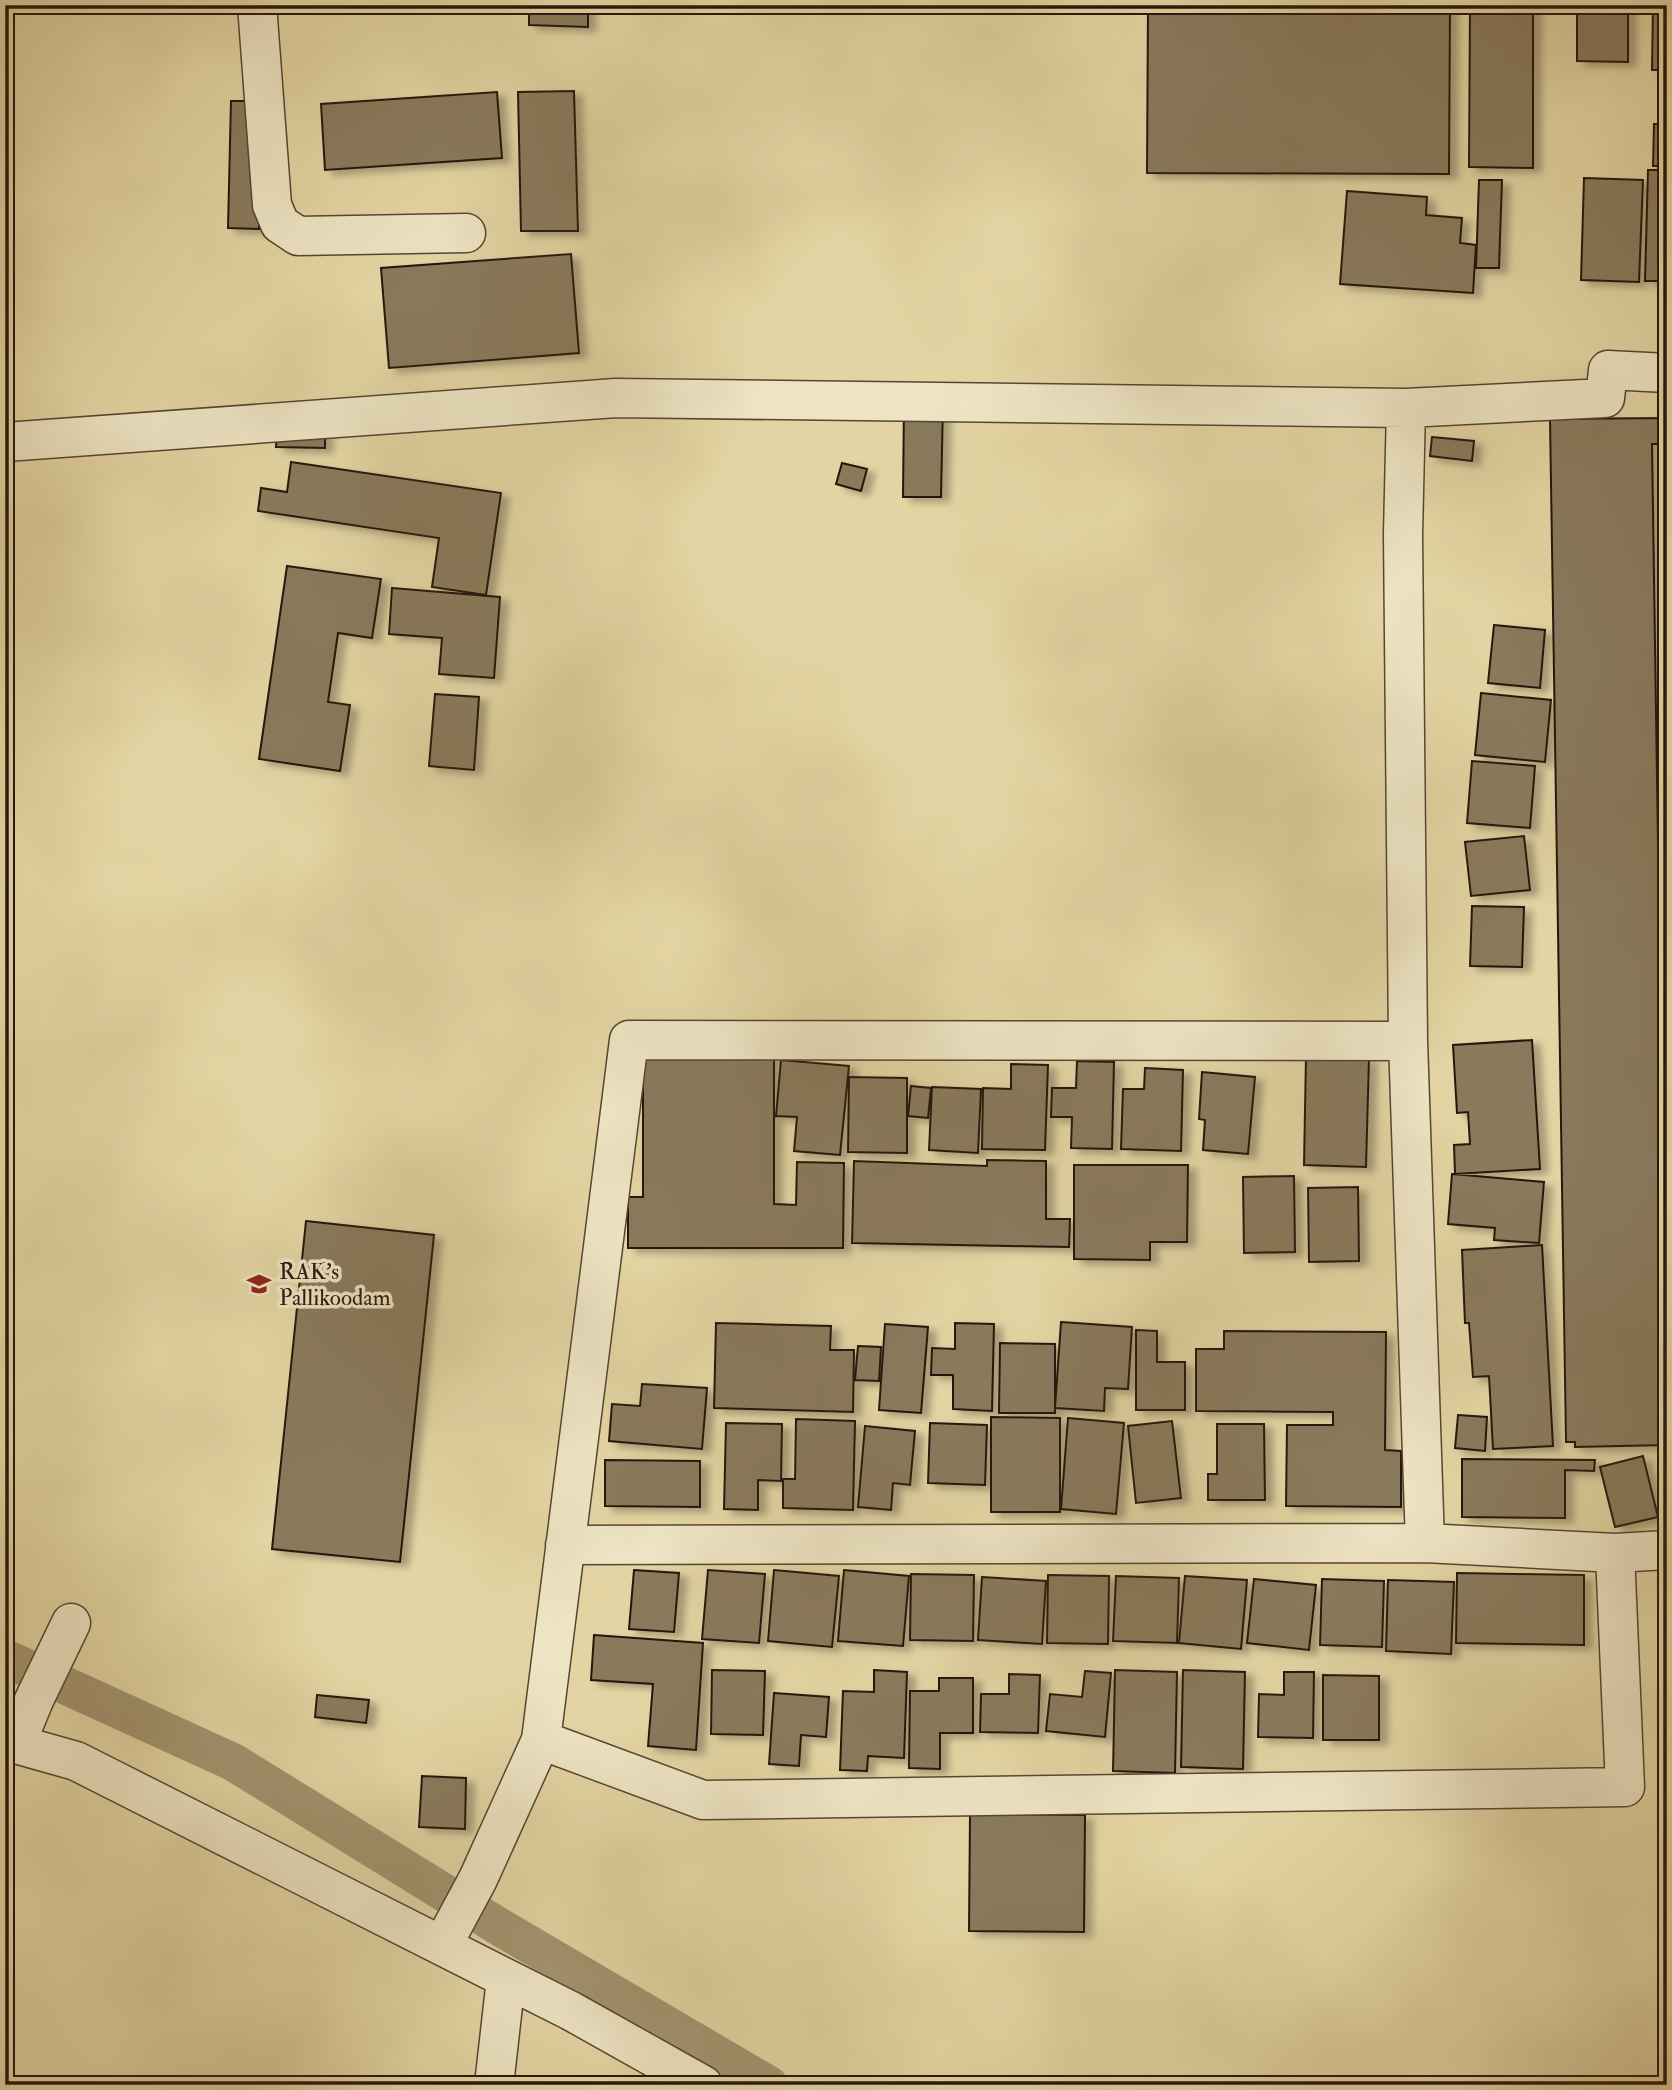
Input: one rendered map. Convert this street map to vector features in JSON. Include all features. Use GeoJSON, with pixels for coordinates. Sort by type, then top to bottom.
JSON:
{"type":"FeatureCollection","features":[{"type":"Feature","properties":{"kind":"street"},"geometry":{"type":"LineString","coordinates":[[257,5],[272,205],[279,224],[298,236],[466,233]]}},
{"type":"Feature","properties":{"kind":"street"},"geometry":{"type":"LineString","coordinates":[[5,442],[616,398],[1406,408],[1605,397],[1608,370],[1667,373]]}},
{"type":"Feature","properties":{"kind":"street"},"geometry":{"type":"LineString","coordinates":[[1406,408],[1403,548],[1408,1041],[1425,1543]]}},
{"type":"Feature","properties":{"kind":"street"},"geometry":{"type":"LineString","coordinates":[[446,1941],[541,1740],[629,1040],[1408,1041]]}},
{"type":"Feature","properties":{"kind":"street"},"geometry":{"type":"LineString","coordinates":[[565,1545],[1425,1543],[1615,1553],[1667,1550]]}},
{"type":"Feature","properties":{"kind":"street"},"geometry":{"type":"LineString","coordinates":[[541,1740],[703,1800],[1625,1787],[1615,1553]]}},
{"type":"Feature","properties":{"kind":"street"},"geometry":{"type":"LineString","coordinates":[[64,1636],[11,1742],[76,1761],[446,1941],[506,1979],[571,2011],[703,2085]]}},
{"type":"Feature","properties":{"kind":"street"},"geometry":{"type":"LineString","coordinates":[[494,2085],[506,1979]]}},
{"type":"Feature","properties":{"kind":"building"},"geometry":{"type":"Polygon","coordinates":[[[529,5],[588,5],[588,27],[529,25],[529,5]]]}},
{"type":"Feature","properties":{"kind":"building"},"geometry":{"type":"Polygon","coordinates":[[[1148,5],[1450,5],[1449,174],[1147,173],[1148,5]]]}},
{"type":"Feature","properties":{"kind":"building"},"geometry":{"type":"Polygon","coordinates":[[[1470,5],[1533,5],[1533,168],[1469,167],[1470,5]]]}},
{"type":"Feature","properties":{"kind":"building"},"geometry":{"type":"Polygon","coordinates":[[[1577,5],[1628,5],[1628,62],[1577,61],[1577,5]]]}},
{"type":"Feature","properties":{"kind":"building"},"geometry":{"type":"Polygon","coordinates":[[[1653,5],[1667,5],[1667,70],[1652,70],[1653,5]]]}},
{"type":"Feature","properties":{"kind":"building"},"geometry":{"type":"Polygon","coordinates":[[[574,91],[578,231],[521,231],[518,92],[574,91]]]}},
{"type":"Feature","properties":{"kind":"building"},"geometry":{"type":"Polygon","coordinates":[[[497,92],[502,158],[325,170],[321,104],[497,92]]]}},
{"type":"Feature","properties":{"kind":"building"},"geometry":{"type":"Polygon","coordinates":[[[231,101],[262,101],[259,229],[228,228],[231,101]]]}},
{"type":"Feature","properties":{"kind":"building"},"geometry":{"type":"Polygon","coordinates":[[[1654,124],[1667,124],[1667,166],[1653,166],[1654,124]]]}},
{"type":"Feature","properties":{"kind":"building"},"geometry":{"type":"Polygon","coordinates":[[[1648,170],[1667,170],[1667,281],[1645,281],[1648,170]]]}},
{"type":"Feature","properties":{"kind":"building"},"geometry":{"type":"Polygon","coordinates":[[[1584,178],[1643,180],[1639,282],[1581,280],[1584,178]]]}},
{"type":"Feature","properties":{"kind":"building"},"geometry":{"type":"Polygon","coordinates":[[[1479,180],[1502,180],[1499,268],[1476,268],[1479,180]]]}},
{"type":"Feature","properties":{"kind":"building"},"geometry":{"type":"Polygon","coordinates":[[[1347,191],[1427,197],[1426,215],[1462,218],[1460,243],[1476,245],[1473,293],[1340,284],[1347,191]]]}},
{"type":"Feature","properties":{"kind":"building"},"geometry":{"type":"Polygon","coordinates":[[[571,254],[579,353],[389,368],[381,268],[571,254]]]}},
{"type":"Feature","properties":{"kind":"building"},"geometry":{"type":"Polygon","coordinates":[[[904,403],[943,403],[941,497],[903,497],[904,403]]]}},
{"type":"Feature","properties":{"kind":"building"},"geometry":{"type":"Polygon","coordinates":[[[1667,418],[1667,444],[1652,444],[1667,1445],[1575,1447],[1575,1442],[1566,1442],[1550,419],[1667,418]]]}},
{"type":"Feature","properties":{"kind":"building"},"geometry":{"type":"Polygon","coordinates":[[[277,430],[325,431],[325,448],[276,447],[277,430]]]}},
{"type":"Feature","properties":{"kind":"building"},"geometry":{"type":"Polygon","coordinates":[[[1432,437],[1474,441],[1472,461],[1430,456],[1432,437]]]}},
{"type":"Feature","properties":{"kind":"building"},"geometry":{"type":"Polygon","coordinates":[[[291,462],[501,493],[486,595],[432,587],[439,538],[258,511],[261,488],[287,492],[291,462]]]}},
{"type":"Feature","properties":{"kind":"building"},"geometry":{"type":"Polygon","coordinates":[[[842,463],[867,469],[861,491],[836,484],[842,463]]]}},
{"type":"Feature","properties":{"kind":"building"},"geometry":{"type":"Polygon","coordinates":[[[287,566],[381,579],[372,638],[338,633],[328,702],[350,705],[340,771],[259,759],[287,566]]]}},
{"type":"Feature","properties":{"kind":"building"},"geometry":{"type":"Polygon","coordinates":[[[392,588],[500,597],[494,678],[439,674],[442,638],[389,634],[392,588]]]}},
{"type":"Feature","properties":{"kind":"building"},"geometry":{"type":"Polygon","coordinates":[[[1494,625],[1545,630],[1540,688],[1488,683],[1494,625]]]}},
{"type":"Feature","properties":{"kind":"building"},"geometry":{"type":"Polygon","coordinates":[[[1481,693],[1551,700],[1545,762],[1475,755],[1481,693]]]}},
{"type":"Feature","properties":{"kind":"building"},"geometry":{"type":"Polygon","coordinates":[[[435,694],[479,697],[474,770],[429,766],[435,694]]]}},
{"type":"Feature","properties":{"kind":"building"},"geometry":{"type":"Polygon","coordinates":[[[1472,761],[1535,766],[1530,828],[1467,823],[1472,761]]]}},
{"type":"Feature","properties":{"kind":"building"},"geometry":{"type":"Polygon","coordinates":[[[1524,836],[1530,890],[1471,896],[1465,842],[1524,836]]]}},
{"type":"Feature","properties":{"kind":"building"},"geometry":{"type":"Polygon","coordinates":[[[1472,906],[1524,907],[1522,967],[1470,966],[1472,906]]]}},
{"type":"Feature","properties":{"kind":"building"},"geometry":{"type":"Polygon","coordinates":[[[1532,1040],[1540,1169],[1455,1174],[1454,1145],[1470,1144],[1468,1112],[1457,1113],[1453,1045],[1532,1040]]]}},
{"type":"Feature","properties":{"kind":"building"},"geometry":{"type":"Polygon","coordinates":[[[643,1053],[774,1053],[774,1204],[796,1205],[797,1162],[844,1163],[843,1248],[628,1248],[628,1197],[643,1197],[643,1053]]]}},
{"type":"Feature","properties":{"kind":"building"},"geometry":{"type":"Polygon","coordinates":[[[1306,1056],[1369,1058],[1366,1167],[1304,1165],[1306,1056]]]}},
{"type":"Feature","properties":{"kind":"building"},"geometry":{"type":"Polygon","coordinates":[[[781,1060],[849,1066],[840,1155],[794,1151],[797,1117],[776,1116],[781,1060]]]}},
{"type":"Feature","properties":{"kind":"building"},"geometry":{"type":"Polygon","coordinates":[[[1077,1061],[1114,1062],[1112,1149],[1071,1148],[1072,1117],[1051,1117],[1052,1088],[1076,1088],[1077,1061]]]}},
{"type":"Feature","properties":{"kind":"building"},"geometry":{"type":"Polygon","coordinates":[[[1011,1064],[1048,1065],[1045,1150],[982,1149],[983,1088],[1011,1089],[1011,1064]]]}},
{"type":"Feature","properties":{"kind":"building"},"geometry":{"type":"Polygon","coordinates":[[[1145,1068],[1183,1070],[1181,1151],[1121,1149],[1123,1089],[1144,1089],[1145,1068]]]}},
{"type":"Feature","properties":{"kind":"building"},"geometry":{"type":"Polygon","coordinates":[[[1202,1072],[1255,1077],[1248,1154],[1203,1150],[1205,1120],[1199,1119],[1202,1072]]]}},
{"type":"Feature","properties":{"kind":"building"},"geometry":{"type":"Polygon","coordinates":[[[849,1077],[907,1078],[907,1153],[848,1152],[849,1077]]]}},
{"type":"Feature","properties":{"kind":"building"},"geometry":{"type":"Polygon","coordinates":[[[911,1086],[931,1088],[928,1118],[908,1116],[911,1086]]]}},
{"type":"Feature","properties":{"kind":"building"},"geometry":{"type":"Polygon","coordinates":[[[932,1087],[981,1089],[978,1153],[929,1150],[932,1087]]]}},
{"type":"Feature","properties":{"kind":"building"},"geometry":{"type":"Polygon","coordinates":[[[987,1160],[1046,1161],[1046,1219],[1070,1219],[1069,1247],[852,1243],[854,1161],[987,1166],[987,1160]]]}},
{"type":"Feature","properties":{"kind":"building"},"geometry":{"type":"Polygon","coordinates":[[[1074,1165],[1188,1165],[1187,1242],[1150,1242],[1150,1260],[1074,1259],[1074,1165]]]}},
{"type":"Feature","properties":{"kind":"building"},"geometry":{"type":"Polygon","coordinates":[[[1452,1174],[1544,1182],[1539,1243],[1494,1240],[1495,1228],[1448,1224],[1452,1174]]]}},
{"type":"Feature","properties":{"kind":"building"},"geometry":{"type":"Polygon","coordinates":[[[1294,1176],[1295,1252],[1244,1253],[1243,1177],[1294,1176]]]}},
{"type":"Feature","properties":{"kind":"building"},"geometry":{"type":"Polygon","coordinates":[[[1358,1187],[1359,1261],[1309,1262],[1308,1188],[1358,1187]]]}},
{"type":"Feature","properties":{"kind":"building"},"geometry":{"type":"Polygon","coordinates":[[[306,1221],[434,1235],[400,1562],[272,1549],[306,1221]]]}},
{"type":"Feature","properties":{"kind":"building"},"geometry":{"type":"Polygon","coordinates":[[[1542,1245],[1553,1446],[1493,1449],[1489,1376],[1473,1377],[1469,1323],[1465,1323],[1462,1250],[1542,1245]]]}},
{"type":"Feature","properties":{"kind":"building"},"geometry":{"type":"Polygon","coordinates":[[[1061,1322],[1132,1327],[1128,1389],[1105,1388],[1104,1411],[1055,1408],[1061,1322]]]}},
{"type":"Feature","properties":{"kind":"building"},"geometry":{"type":"Polygon","coordinates":[[[716,1323],[831,1326],[830,1350],[854,1350],[853,1412],[714,1408],[716,1323]]]}},
{"type":"Feature","properties":{"kind":"building"},"geometry":{"type":"Polygon","coordinates":[[[955,1323],[994,1324],[992,1411],[953,1409],[953,1375],[931,1375],[932,1348],[955,1349],[955,1323]]]}},
{"type":"Feature","properties":{"kind":"building"},"geometry":{"type":"Polygon","coordinates":[[[885,1324],[928,1327],[921,1413],[879,1410],[885,1324]]]}},
{"type":"Feature","properties":{"kind":"building"},"geometry":{"type":"Polygon","coordinates":[[[1136,1330],[1157,1331],[1157,1362],[1185,1362],[1185,1410],[1136,1410],[1136,1330]]]}},
{"type":"Feature","properties":{"kind":"building"},"geometry":{"type":"Polygon","coordinates":[[[1224,1331],[1386,1332],[1385,1450],[1401,1451],[1401,1507],[1286,1506],[1287,1425],[1333,1425],[1333,1412],[1196,1411],[1196,1349],[1224,1349],[1224,1331]]]}},
{"type":"Feature","properties":{"kind":"building"},"geometry":{"type":"Polygon","coordinates":[[[1000,1343],[1055,1344],[1055,1413],[999,1413],[1000,1343]]]}},
{"type":"Feature","properties":{"kind":"building"},"geometry":{"type":"Polygon","coordinates":[[[858,1346],[881,1347],[879,1381],[855,1380],[858,1346]]]}},
{"type":"Feature","properties":{"kind":"building"},"geometry":{"type":"Polygon","coordinates":[[[642,1384],[707,1388],[702,1449],[609,1441],[612,1404],[640,1406],[642,1384]]]}},
{"type":"Feature","properties":{"kind":"building"},"geometry":{"type":"Polygon","coordinates":[[[1458,1415],[1487,1417],[1485,1451],[1455,1448],[1458,1415]]]}},
{"type":"Feature","properties":{"kind":"building"},"geometry":{"type":"Polygon","coordinates":[[[991,1417],[1060,1418],[1060,1512],[991,1512],[991,1417]]]}},
{"type":"Feature","properties":{"kind":"building"},"geometry":{"type":"Polygon","coordinates":[[[1068,1418],[1124,1423],[1116,1514],[1061,1509],[1068,1418]]]}},
{"type":"Feature","properties":{"kind":"building"},"geometry":{"type":"Polygon","coordinates":[[[796,1419],[855,1421],[853,1510],[783,1508],[783,1479],[795,1479],[796,1419]]]}},
{"type":"Feature","properties":{"kind":"building"},"geometry":{"type":"Polygon","coordinates":[[[1172,1421],[1181,1498],[1136,1503],[1128,1426],[1172,1421]]]}},
{"type":"Feature","properties":{"kind":"building"},"geometry":{"type":"Polygon","coordinates":[[[726,1423],[782,1424],[781,1481],[758,1480],[758,1510],[724,1509],[726,1423]]]}},
{"type":"Feature","properties":{"kind":"building"},"geometry":{"type":"Polygon","coordinates":[[[930,1423],[987,1425],[985,1485],[928,1483],[930,1423]]]}},
{"type":"Feature","properties":{"kind":"building"},"geometry":{"type":"Polygon","coordinates":[[[1217,1424],[1264,1424],[1265,1500],[1208,1500],[1208,1474],[1217,1474],[1217,1424]]]}},
{"type":"Feature","properties":{"kind":"building"},"geometry":{"type":"Polygon","coordinates":[[[865,1426],[915,1431],[910,1485],[893,1483],[891,1510],[858,1507],[865,1426]]]}},
{"type":"Feature","properties":{"kind":"building"},"geometry":{"type":"Polygon","coordinates":[[[1643,1456],[1658,1517],[1615,1527],[1600,1467],[1643,1456]]]}},
{"type":"Feature","properties":{"kind":"building"},"geometry":{"type":"Polygon","coordinates":[[[1462,1459],[1595,1460],[1594,1471],[1565,1470],[1565,1518],[1462,1517],[1462,1459]]]}},
{"type":"Feature","properties":{"kind":"building"},"geometry":{"type":"Polygon","coordinates":[[[605,1460],[700,1461],[700,1507],[605,1506],[605,1460]]]}},
{"type":"Feature","properties":{"kind":"building"},"geometry":{"type":"Polygon","coordinates":[[[634,1570],[679,1573],[674,1632],[629,1629],[634,1570]]]}},
{"type":"Feature","properties":{"kind":"building"},"geometry":{"type":"Polygon","coordinates":[[[708,1570],[765,1574],[759,1643],[702,1639],[708,1570]]]}},
{"type":"Feature","properties":{"kind":"building"},"geometry":{"type":"Polygon","coordinates":[[[774,1570],[839,1576],[832,1647],[768,1641],[774,1570]]]}},
{"type":"Feature","properties":{"kind":"building"},"geometry":{"type":"Polygon","coordinates":[[[844,1570],[909,1576],[903,1646],[838,1641],[844,1570]]]}},
{"type":"Feature","properties":{"kind":"building"},"geometry":{"type":"Polygon","coordinates":[[[1457,1573],[1584,1575],[1584,1645],[1456,1643],[1457,1573]]]}},
{"type":"Feature","properties":{"kind":"building"},"geometry":{"type":"Polygon","coordinates":[[[911,1574],[974,1575],[973,1641],[910,1640],[911,1574]]]}},
{"type":"Feature","properties":{"kind":"building"},"geometry":{"type":"Polygon","coordinates":[[[1048,1575],[1109,1576],[1108,1644],[1047,1643],[1048,1575]]]}},
{"type":"Feature","properties":{"kind":"building"},"geometry":{"type":"Polygon","coordinates":[[[1116,1576],[1179,1578],[1177,1643],[1113,1641],[1116,1576]]]}},
{"type":"Feature","properties":{"kind":"building"},"geometry":{"type":"Polygon","coordinates":[[[1185,1576],[1247,1580],[1241,1649],[1179,1643],[1185,1576]]]}},
{"type":"Feature","properties":{"kind":"building"},"geometry":{"type":"Polygon","coordinates":[[[982,1577],[1046,1581],[1042,1644],[978,1640],[982,1577]]]}},
{"type":"Feature","properties":{"kind":"building"},"geometry":{"type":"Polygon","coordinates":[[[1254,1579],[1316,1585],[1309,1650],[1247,1643],[1254,1579]]]}},
{"type":"Feature","properties":{"kind":"building"},"geometry":{"type":"Polygon","coordinates":[[[1322,1579],[1384,1581],[1382,1647],[1320,1645],[1322,1579]]]}},
{"type":"Feature","properties":{"kind":"building"},"geometry":{"type":"Polygon","coordinates":[[[1388,1580],[1454,1582],[1451,1654],[1386,1651],[1388,1580]]]}},
{"type":"Feature","properties":{"kind":"building"},"geometry":{"type":"Polygon","coordinates":[[[594,1635],[703,1643],[696,1750],[648,1746],[653,1684],[591,1680],[594,1635]]]}},
{"type":"Feature","properties":{"kind":"building"},"geometry":{"type":"Polygon","coordinates":[[[712,1670],[765,1671],[763,1735],[711,1734],[712,1670]]]}},
{"type":"Feature","properties":{"kind":"building"},"geometry":{"type":"Polygon","coordinates":[[[874,1670],[907,1672],[904,1758],[868,1756],[867,1771],[840,1770],[843,1691],[874,1692],[874,1670]]]}},
{"type":"Feature","properties":{"kind":"building"},"geometry":{"type":"Polygon","coordinates":[[[1115,1670],[1177,1672],[1175,1773],[1113,1771],[1115,1670]]]}},
{"type":"Feature","properties":{"kind":"building"},"geometry":{"type":"Polygon","coordinates":[[[1183,1670],[1245,1672],[1243,1769],[1181,1767],[1183,1670]]]}},
{"type":"Feature","properties":{"kind":"building"},"geometry":{"type":"Polygon","coordinates":[[[1085,1671],[1111,1673],[1105,1737],[1046,1731],[1050,1694],[1082,1697],[1085,1671]]]}},
{"type":"Feature","properties":{"kind":"building"},"geometry":{"type":"Polygon","coordinates":[[[1284,1672],[1314,1672],[1313,1738],[1258,1737],[1259,1694],[1284,1695],[1284,1672]]]}},
{"type":"Feature","properties":{"kind":"building"},"geometry":{"type":"Polygon","coordinates":[[[1009,1674],[1040,1675],[1038,1733],[980,1732],[981,1694],[1009,1694],[1009,1674]]]}},
{"type":"Feature","properties":{"kind":"building"},"geometry":{"type":"Polygon","coordinates":[[[1323,1675],[1379,1676],[1379,1740],[1323,1740],[1323,1675]]]}},
{"type":"Feature","properties":{"kind":"building"},"geometry":{"type":"Polygon","coordinates":[[[939,1678],[973,1678],[973,1733],[940,1733],[940,1769],[909,1768],[910,1691],[939,1691],[939,1678]]]}},
{"type":"Feature","properties":{"kind":"building"},"geometry":{"type":"Polygon","coordinates":[[[774,1693],[829,1697],[826,1737],[801,1735],[799,1766],[769,1764],[774,1693]]]}},
{"type":"Feature","properties":{"kind":"building"},"geometry":{"type":"Polygon","coordinates":[[[317,1695],[369,1700],[366,1723],[315,1717],[317,1695]]]}},
{"type":"Feature","properties":{"kind":"building"},"geometry":{"type":"Polygon","coordinates":[[[422,1776],[466,1778],[465,1829],[419,1827],[422,1776]]]}},
{"type":"Feature","properties":{"kind":"building"},"geometry":{"type":"Polygon","coordinates":[[[970,1814],[1085,1815],[1084,1932],[969,1931],[970,1814]]]}},
{"type":"Feature","properties":{"kind":"waterway"},"geometry":{"type":"LineString","coordinates":[[5,1658],[233,1762],[503,1929],[769,2085]]}},
{"type":"Feature","properties":{"kind":"place","name":"RAK's Pallikoodam"},"geometry":{"type":"Point","coordinates":[259,1284]}}]}
